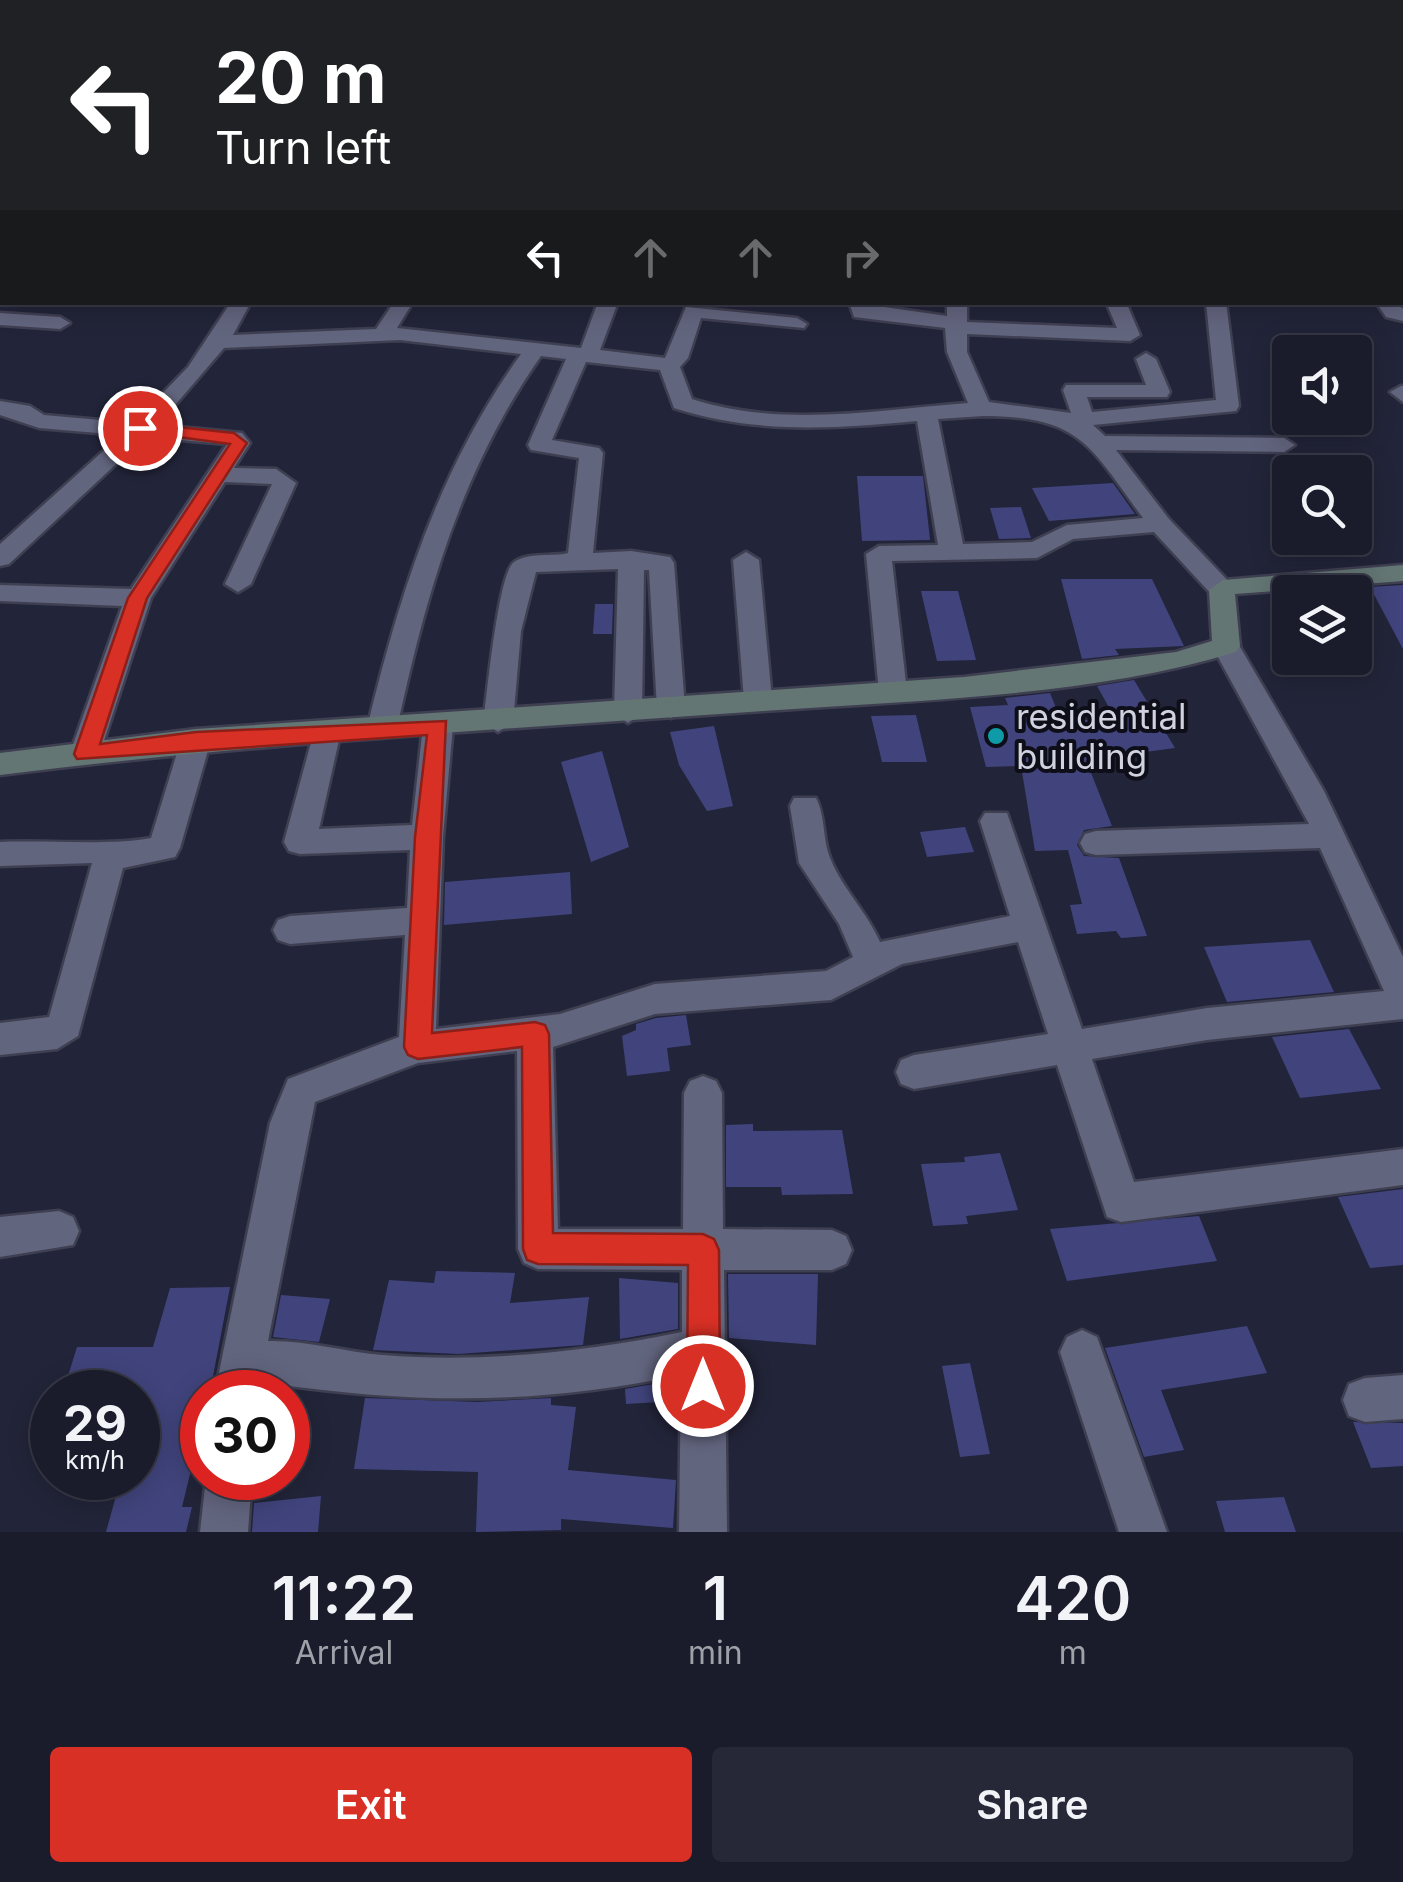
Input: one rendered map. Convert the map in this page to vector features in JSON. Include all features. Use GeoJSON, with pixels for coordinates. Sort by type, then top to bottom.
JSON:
{"type":"FeatureCollection","features":[{"type":"Feature","properties":{"kind":"street"},"geometry":{"type":"LineString","coordinates":[[0,558],[140,428],[223,342],[240,305]]}},
{"type":"Feature","properties":{"kind":"street"},"geometry":{"type":"LineString","coordinates":[[382,335],[402,305]]}},
{"type":"Feature","properties":{"kind":"street"},"geometry":{"type":"LineString","coordinates":[[578,560],[592,453],[543,448],[540,442],[607,305]]}},
{"type":"Feature","properties":{"kind":"street"},"geometry":{"type":"LineString","coordinates":[[860,305],[862,313],[1130,334],[1117,305]]}},
{"type":"Feature","properties":{"kind":"street"},"geometry":{"type":"LineString","coordinates":[[669,365],[682,402],[701,411],[747,419],[854,422],[983,409],[1040,413],[1080,421],[1132,412],[1228,406],[1216,305]]}},
{"type":"Feature","properties":{"kind":"street"},"geometry":{"type":"LineString","coordinates":[[223,342],[382,335],[669,365],[678,358],[693,312],[797,324]]}},
{"type":"Feature","properties":{"kind":"street"},"geometry":{"type":"LineString","coordinates":[[955,318],[960,360],[983,409]]}},
{"type":"Feature","properties":{"kind":"street"},"geometry":{"type":"LineString","coordinates":[[0,319],[60,323]]}},
{"type":"Feature","properties":{"kind":"street"},"geometry":{"type":"LineString","coordinates":[[382,728],[409,609],[450,487],[493,404],[534,351]]}},
{"type":"Feature","properties":{"kind":"street"},"geometry":{"type":"LineString","coordinates":[[1146,359],[1159,392],[1074,390],[1080,421],[1160,524],[1222,590],[1226,646],[1393,954],[1403,994]]}},
{"type":"Feature","properties":{"kind":"street"},"geometry":{"type":"LineString","coordinates":[[0,408],[22,411],[39,421],[238,440],[138,598],[85,754]]}},
{"type":"Feature","properties":{"kind":"street"},"geometry":{"type":"LineString","coordinates":[[926,412],[952,552]]}},
{"type":"Feature","properties":{"kind":"street"},"geometry":{"type":"LineString","coordinates":[[1099,443],[1284,444]]}},
{"type":"Feature","properties":{"kind":"street"},"geometry":{"type":"LineString","coordinates":[[218,475],[276,476],[284,482],[238,584]]}},
{"type":"Feature","properties":{"kind":"street"},"geometry":{"type":"LineString","coordinates":[[893,692],[877,557],[1036,550],[1067,532],[1160,524]]}},
{"type":"Feature","properties":{"kind":"street"},"geometry":{"type":"LineString","coordinates":[[628,713],[631,559]]}},
{"type":"Feature","properties":{"kind":"street"},"geometry":{"type":"LineString","coordinates":[[498,722],[508,631],[521,569],[531,563],[656,560],[662,567],[671,708]]}},
{"type":"Feature","properties":{"kind":"street"},"geometry":{"type":"LineString","coordinates":[[746,560],[758,700]]}},
{"type":"Feature","properties":{"kind":"street"},"geometry":{"type":"LineString","coordinates":[[1222,590],[1243,583],[1403,573]]}},
{"type":"Feature","properties":{"kind":"street"},"geometry":{"type":"LineString","coordinates":[[0,593],[138,598]]}},
{"type":"Feature","properties":{"kind":"street"},"geometry":{"type":"LineString","coordinates":[[0,764],[196,740],[893,692],[1160,664],[1226,646]]}},
{"type":"Feature","properties":{"kind":"street"},"geometry":{"type":"LineString","coordinates":[[418,1047],[427,837],[438,726]]}},
{"type":"Feature","properties":{"kind":"street"},"geometry":{"type":"LineString","coordinates":[[326,731],[300,842],[427,837]]}},
{"type":"Feature","properties":{"kind":"street"},"geometry":{"type":"LineString","coordinates":[[0,854],[94,851],[113,855],[164,848],[196,740]]}},
{"type":"Feature","properties":{"kind":"street"},"geometry":{"type":"LineString","coordinates":[[805,806],[815,863],[847,908],[872,962]]}},
{"type":"Feature","properties":{"kind":"street"},"geometry":{"type":"LineString","coordinates":[[996,821],[1116,1197],[1124,1205],[1403,1166]]}},
{"type":"Feature","properties":{"kind":"street"},"geometry":{"type":"LineString","coordinates":[[1096,843],[1330,836]]}},
{"type":"Feature","properties":{"kind":"street"},"geometry":{"type":"LineString","coordinates":[[0,1039],[57,1034],[65,1025],[113,855]]}},
{"type":"Feature","properties":{"kind":"street"},"geometry":{"type":"LineString","coordinates":[[290,930],[426,920]]}},
{"type":"Feature","properties":{"kind":"street"},"geometry":{"type":"LineString","coordinates":[[242,1370],[298,1094],[418,1047],[570,1027],[655,999],[831,985],[852,978],[872,962],[925,944],[1028,926]]}},
{"type":"Feature","properties":{"kind":"street"},"geometry":{"type":"LineString","coordinates":[[914,1072],[1304,1011],[1403,1004]]}},
{"type":"Feature","properties":{"kind":"street"},"geometry":{"type":"LineString","coordinates":[[535,1034],[538,1249],[832,1250]]}},
{"type":"Feature","properties":{"kind":"street"},"geometry":{"type":"LineString","coordinates":[[703,1093],[703,1532]]}},
{"type":"Feature","properties":{"kind":"street"},"geometry":{"type":"LineString","coordinates":[[0,1237],[60,1231]]}},
{"type":"Feature","properties":{"kind":"street"},"geometry":{"type":"LineString","coordinates":[[257,1370],[274,1362],[382,1377],[458,1379],[602,1370],[703,1349]]}},
{"type":"Feature","properties":{"kind":"street"},"geometry":{"type":"LineString","coordinates":[[1082,1352],[1143,1532]]}},
{"type":"Feature","properties":{"kind":"street"},"geometry":{"type":"LineString","coordinates":[[224,1532],[227,1500]]}},
{"type":"Feature","properties":{"kind":"building"},"geometry":{"type":"Polygon","coordinates":[[[857,476],[923,476],[930,540],[862,541],[857,476]]]}},
{"type":"Feature","properties":{"kind":"building"},"geometry":{"type":"Polygon","coordinates":[[[1113,483],[1135,514],[1049,521],[1032,488],[1113,483]]]}},
{"type":"Feature","properties":{"kind":"building"},"geometry":{"type":"Polygon","coordinates":[[[1021,507],[1031,538],[999,539],[990,508],[1021,507]]]}},
{"type":"Feature","properties":{"kind":"building"},"geometry":{"type":"Polygon","coordinates":[[[1061,579],[1152,579],[1184,646],[1115,649],[1119,655],[1082,659],[1061,579]]]}},
{"type":"Feature","properties":{"kind":"building"},"geometry":{"type":"Polygon","coordinates":[[[1403,585],[1403,649],[1372,591],[1372,587],[1403,585]]]}},
{"type":"Feature","properties":{"kind":"building"},"geometry":{"type":"Polygon","coordinates":[[[921,591],[958,591],[976,660],[937,661],[921,591]]]}},
{"type":"Feature","properties":{"kind":"building"},"geometry":{"type":"Polygon","coordinates":[[[595,604],[613,604],[612,634],[593,634],[595,604]]]}},
{"type":"Feature","properties":{"kind":"building"},"geometry":{"type":"Polygon","coordinates":[[[1134,680],[1175,748],[1086,760],[1112,826],[1084,830],[1077,845],[1084,856],[1119,858],[1147,936],[1121,938],[1116,931],[1077,934],[1070,905],[1082,904],[1068,850],[1035,851],[1021,766],[986,767],[970,707],[1008,705],[1005,698],[1050,693],[1061,720],[1116,720],[1097,686],[1134,680]]]}},
{"type":"Feature","properties":{"kind":"building"},"geometry":{"type":"Polygon","coordinates":[[[916,715],[927,762],[882,762],[871,716],[916,715]]]}},
{"type":"Feature","properties":{"kind":"building"},"geometry":{"type":"Polygon","coordinates":[[[714,726],[733,806],[707,811],[679,765],[670,732],[714,726]]]}},
{"type":"Feature","properties":{"kind":"building"},"geometry":{"type":"Polygon","coordinates":[[[602,751],[629,847],[591,862],[561,762],[602,751]]]}},
{"type":"Feature","properties":{"kind":"building"},"geometry":{"type":"Polygon","coordinates":[[[965,827],[974,852],[927,857],[920,832],[965,827]]]}},
{"type":"Feature","properties":{"kind":"building"},"geometry":{"type":"Polygon","coordinates":[[[570,872],[572,914],[444,925],[445,882],[570,872]]]}},
{"type":"Feature","properties":{"kind":"building"},"geometry":{"type":"Polygon","coordinates":[[[1310,940],[1334,992],[1227,1002],[1204,947],[1310,940]]]}},
{"type":"Feature","properties":{"kind":"building"},"geometry":{"type":"Polygon","coordinates":[[[686,1015],[691,1045],[667,1048],[670,1071],[627,1076],[622,1036],[636,1030],[636,1024],[686,1015]]]}},
{"type":"Feature","properties":{"kind":"building"},"geometry":{"type":"Polygon","coordinates":[[[1349,1029],[1381,1089],[1300,1098],[1272,1037],[1349,1029]]]}},
{"type":"Feature","properties":{"kind":"building"},"geometry":{"type":"Polygon","coordinates":[[[753,1124],[753,1131],[842,1130],[853,1194],[782,1195],[781,1187],[726,1187],[726,1125],[753,1124]]]}},
{"type":"Feature","properties":{"kind":"building"},"geometry":{"type":"Polygon","coordinates":[[[1000,1153],[1018,1210],[966,1216],[968,1224],[933,1226],[921,1164],[965,1162],[964,1157],[1000,1153]]]}},
{"type":"Feature","properties":{"kind":"building"},"geometry":{"type":"Polygon","coordinates":[[[1403,1189],[1403,1265],[1370,1268],[1338,1197],[1403,1189]]]}},
{"type":"Feature","properties":{"kind":"building"},"geometry":{"type":"Polygon","coordinates":[[[1199,1216],[1217,1261],[1067,1281],[1050,1229],[1199,1216]]]}},
{"type":"Feature","properties":{"kind":"building"},"geometry":{"type":"Polygon","coordinates":[[[436,1271],[515,1273],[510,1303],[589,1297],[583,1345],[458,1354],[373,1350],[389,1280],[434,1283],[436,1271]]]}},
{"type":"Feature","properties":{"kind":"building"},"geometry":{"type":"Polygon","coordinates":[[[728,1274],[818,1274],[816,1345],[729,1338],[728,1274]]]}},
{"type":"Feature","properties":{"kind":"building"},"geometry":{"type":"Polygon","coordinates":[[[619,1278],[678,1283],[678,1329],[620,1339],[619,1278]]]}},
{"type":"Feature","properties":{"kind":"building"},"geometry":{"type":"Polygon","coordinates":[[[230,1287],[214,1370],[180,1370],[180,1500],[184,1500],[182,1507],[192,1507],[186,1532],[106,1532],[115,1500],[160,1500],[160,1370],[70,1370],[77,1347],[153,1347],[170,1288],[230,1287]]]}},
{"type":"Feature","properties":{"kind":"building"},"geometry":{"type":"Polygon","coordinates":[[[281,1295],[330,1299],[319,1342],[273,1337],[281,1295]]]}},
{"type":"Feature","properties":{"kind":"building"},"geometry":{"type":"Polygon","coordinates":[[[1247,1326],[1267,1373],[1161,1390],[1184,1450],[1144,1457],[1105,1348],[1247,1326]]]}},
{"type":"Feature","properties":{"kind":"building"},"geometry":{"type":"Polygon","coordinates":[[[970,1363],[990,1454],[960,1457],[942,1366],[970,1363]]]}},
{"type":"Feature","properties":{"kind":"building"},"geometry":{"type":"Polygon","coordinates":[[[677,1380],[677,1401],[626,1404],[625,1389],[677,1380]]]}},
{"type":"Feature","properties":{"kind":"building"},"geometry":{"type":"Polygon","coordinates":[[[365,1398],[478,1402],[551,1398],[551,1405],[576,1407],[568,1470],[676,1480],[673,1528],[561,1519],[561,1530],[476,1532],[478,1472],[354,1469],[365,1398]]]}},
{"type":"Feature","properties":{"kind":"building"},"geometry":{"type":"Polygon","coordinates":[[[1353,1422],[1403,1423],[1403,1466],[1371,1468],[1353,1422]]]}},
{"type":"Feature","properties":{"kind":"building"},"geometry":{"type":"Polygon","coordinates":[[[321,1496],[318,1532],[252,1532],[254,1503],[321,1496]]]}},
{"type":"Feature","properties":{"kind":"building"},"geometry":{"type":"Polygon","coordinates":[[[1284,1497],[1296,1532],[1225,1532],[1216,1501],[1284,1497]]]}},
{"type":"Feature","properties":{"kind":"place","name":"residential building"},"geometry":{"type":"Point","coordinates":[996,736]}},
{"type":"Feature","properties":{"kind":"route"},"geometry":{"type":"LineString","coordinates":[[140,428],[234,438],[239,443],[138,598],[85,754],[196,740],[438,726],[427,837],[418,1047],[535,1034],[538,1249],[703,1250],[703,1386]]}}]}
